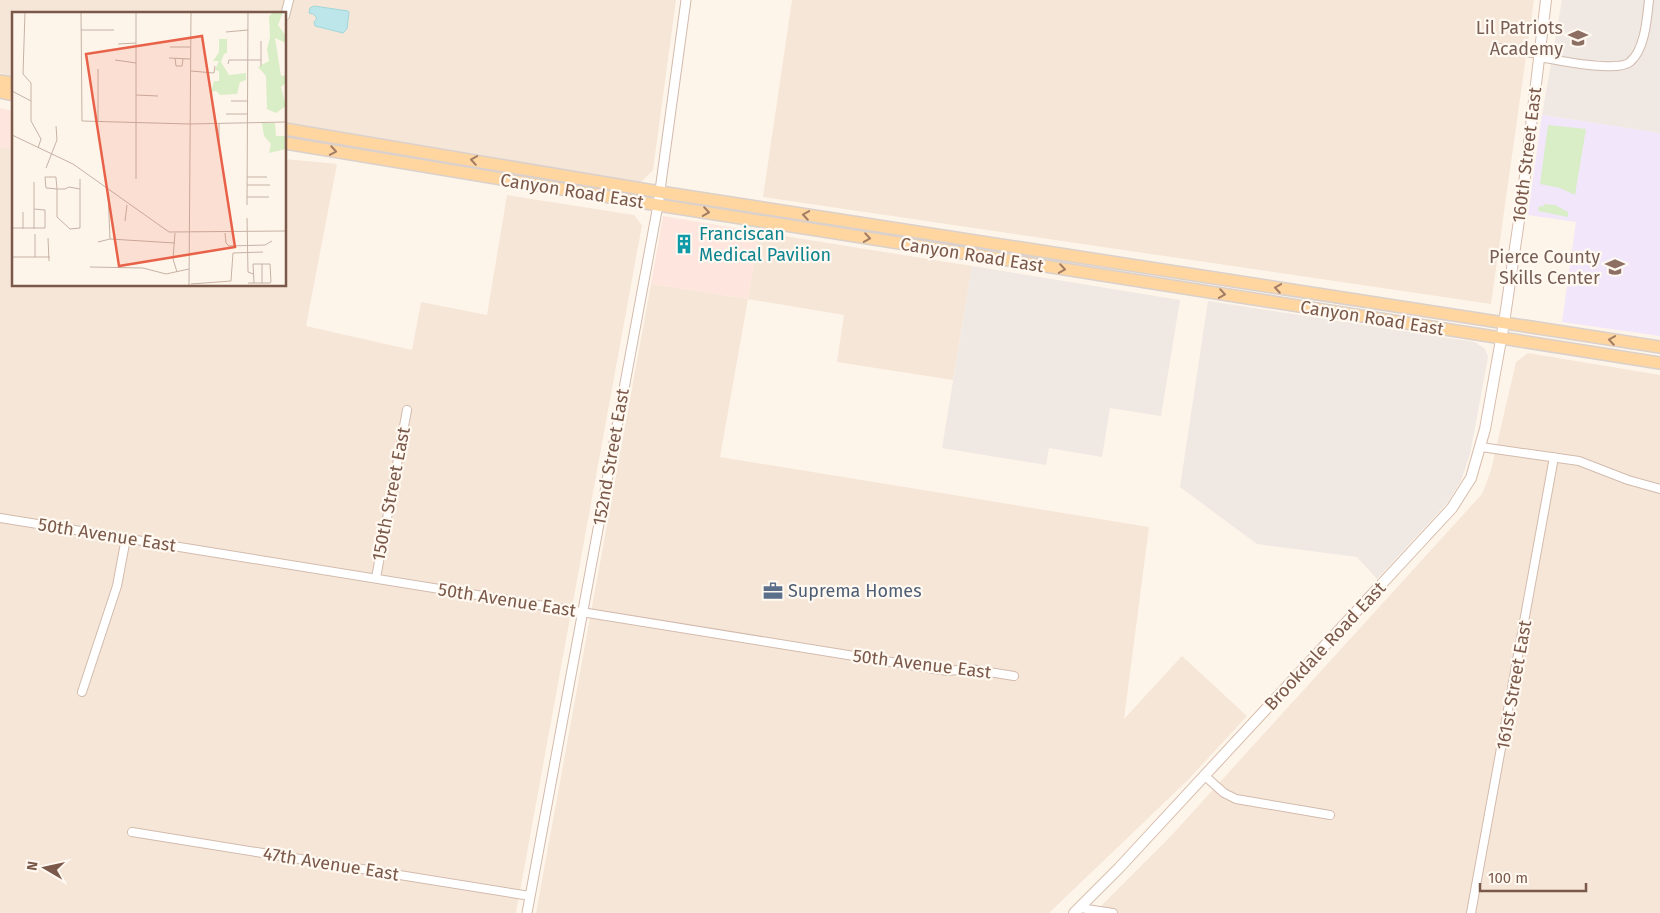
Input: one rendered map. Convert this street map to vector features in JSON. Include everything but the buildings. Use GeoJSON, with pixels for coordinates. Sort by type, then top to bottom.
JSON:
{"type":"FeatureCollection","features":[{"type":"Feature","properties":{"kind":"main road","name":"160th Street East"},"geometry":{"type":"LineString","coordinates":[[1501,338],[1523,193],[1546,0]]}},
{"type":"Feature","properties":{"kind":"main road","name":"Canyon Road East"},"geometry":{"type":"LineString","coordinates":[[286,130],[660,192],[1660,347]]}},
{"type":"Feature","properties":{"kind":"main road"},"geometry":{"type":"LineString","coordinates":[[286,142],[322,141],[324,136]]}},
{"type":"Feature","properties":{"kind":"main road","name":"Canyon Road East"},"geometry":{"type":"LineString","coordinates":[[286,142],[658,205],[1660,363]]}},
{"type":"Feature","properties":{"kind":"main road","name":"Brookdale Road East"},"geometry":{"type":"LineString","coordinates":[[1077,910],[1205,776],[1452,508],[1471,478],[1481,447],[1501,338]]}},
{"type":"Feature","properties":{"kind":"street","name":"152nd Street East"},"geometry":{"type":"LineString","coordinates":[[527,913],[658,205],[686,0]]}},
{"type":"Feature","properties":{"kind":"street"},"geometry":{"type":"LineString","coordinates":[[1501,48],[1539,56],[1616,67],[1623,66],[1632,61],[1641,44],[1646,27],[1649,0]]}},
{"type":"Feature","properties":{"kind":"street","name":"150th Street East"},"geometry":{"type":"LineString","coordinates":[[376,578],[407,410]]}},
{"type":"Feature","properties":{"kind":"street"},"geometry":{"type":"LineString","coordinates":[[1481,447],[1579,461],[1628,480],[1660,489]]}},
{"type":"Feature","properties":{"kind":"street","name":"161st Street East"},"geometry":{"type":"LineString","coordinates":[[1471,913],[1554,456]]}},
{"type":"Feature","properties":{"kind":"street","name":"50th Avenue East"},"geometry":{"type":"LineString","coordinates":[[0,518],[947,671],[970,669],[1014,676]]}},
{"type":"Feature","properties":{"kind":"street"},"geometry":{"type":"LineString","coordinates":[[82,692],[117,586],[126,538]]}},
{"type":"Feature","properties":{"kind":"street"},"geometry":{"type":"LineString","coordinates":[[1205,776],[1224,792],[1236,799],[1330,815]]}},
{"type":"Feature","properties":{"kind":"street","name":"47th Avenue East"},"geometry":{"type":"LineString","coordinates":[[132,832],[530,896]]}},
{"type":"Feature","properties":{"kind":"street"},"geometry":{"type":"LineString","coordinates":[[1077,910],[1113,913]]}},
{"type":"Feature","properties":{"kind":"shaded area"},"geometry":{"type":"Polygon","coordinates":[[[0,0],[676,0],[653,170],[641,182],[286,122],[286,12],[12,12],[12,76],[0,73],[0,0]]]}},
{"type":"Feature","properties":{"kind":"shaded area"},"geometry":{"type":"Polygon","coordinates":[[[792,0],[1534,0],[1491,304],[763,197],[792,0]]]}},
{"type":"Feature","properties":{"kind":"shaded area"},"geometry":{"type":"Polygon","coordinates":[[[1562,0],[1660,0],[1660,133],[1542,115],[1562,0]]]}},
{"type":"Feature","properties":{"kind":"shaded area"},"geometry":{"type":"Polygon","coordinates":[[[0,108],[12,111],[12,143],[11,148],[0,147],[0,108]]]}},
{"type":"Feature","properties":{"kind":"shaded area","name":"Pierce County Skills Center"},"geometry":{"type":"Polygon","coordinates":[[[1542,115],[1660,133],[1660,336],[1562,322],[1576,222],[1528,215],[1542,115]]]}},
{"type":"Feature","properties":{"kind":"shaded area"},"geometry":{"type":"Polygon","coordinates":[[[12,143],[12,286],[286,286],[286,159],[337,164],[306,326],[412,350],[421,302],[487,315],[507,195],[634,215],[642,225],[516,913],[0,913],[0,147],[11,148],[12,143]]]}},
{"type":"Feature","properties":{"kind":"shaded area"},"geometry":{"type":"Polygon","coordinates":[[[663,216],[759,232],[748,299],[651,284],[663,216]]]}},
{"type":"Feature","properties":{"kind":"shaded area"},"geometry":{"type":"Polygon","coordinates":[[[759,232],[972,266],[953,380],[837,362],[844,315],[748,299],[759,232]]]}},
{"type":"Feature","properties":{"kind":"shaded area"},"geometry":{"type":"Polygon","coordinates":[[[972,266],[1180,300],[1161,416],[1110,408],[1102,457],[1049,448],[1046,465],[942,448],[972,266]]]}},
{"type":"Feature","properties":{"kind":"shaded area"},"geometry":{"type":"Polygon","coordinates":[[[651,284],[748,299],[720,457],[1149,527],[1124,719],[1182,656],[1247,716],[1189,779],[1049,913],[536,913],[651,284]]]}},
{"type":"Feature","properties":{"kind":"shaded area"},"geometry":{"type":"Polygon","coordinates":[[[1208,301],[1475,342],[1485,349],[1488,357],[1470,454],[1461,481],[1448,502],[1377,579],[1357,557],[1257,544],[1180,487],[1208,301]]]}},
{"type":"Feature","properties":{"kind":"shaded area"},"geometry":{"type":"Polygon","coordinates":[[[1528,353],[1660,375],[1660,913],[1094,913],[1170,837],[1482,494],[1491,470],[1516,362],[1528,353]]]}},
{"type":"Feature","properties":{"kind":"green space"},"geometry":{"type":"Polygon","coordinates":[[[1548,125],[1586,129],[1575,195],[1560,188],[1540,184],[1548,125]]]}},
{"type":"Feature","properties":{"kind":"green space"},"geometry":{"type":"Polygon","coordinates":[[[1544,204],[1555,205],[1568,212],[1568,217],[1538,211],[1539,206],[1543,207],[1544,204]]]}},
{"type":"Feature","properties":{"kind":"water"},"geometry":{"type":"Polygon","coordinates":[[[314,6],[348,11],[347,29],[343,33],[315,26],[314,22],[317,18],[309,13],[310,8],[314,6]]]}},
{"type":"Feature","properties":{"kind":"place","name":"Lil Patriots Academy"},"geometry":{"type":"Point","coordinates":[1578,38]}},
{"type":"Feature","properties":{"kind":"place","name":"Franciscan Medical Pavilion"},"geometry":{"type":"Point","coordinates":[684,244]}},
{"type":"Feature","properties":{"kind":"place","name":"Pierce County Skills Center"},"geometry":{"type":"Point","coordinates":[1615,267]}},
{"type":"Feature","properties":{"kind":"place","name":"Suprema Homes"},"geometry":{"type":"Point","coordinates":[773,591]}}]}
